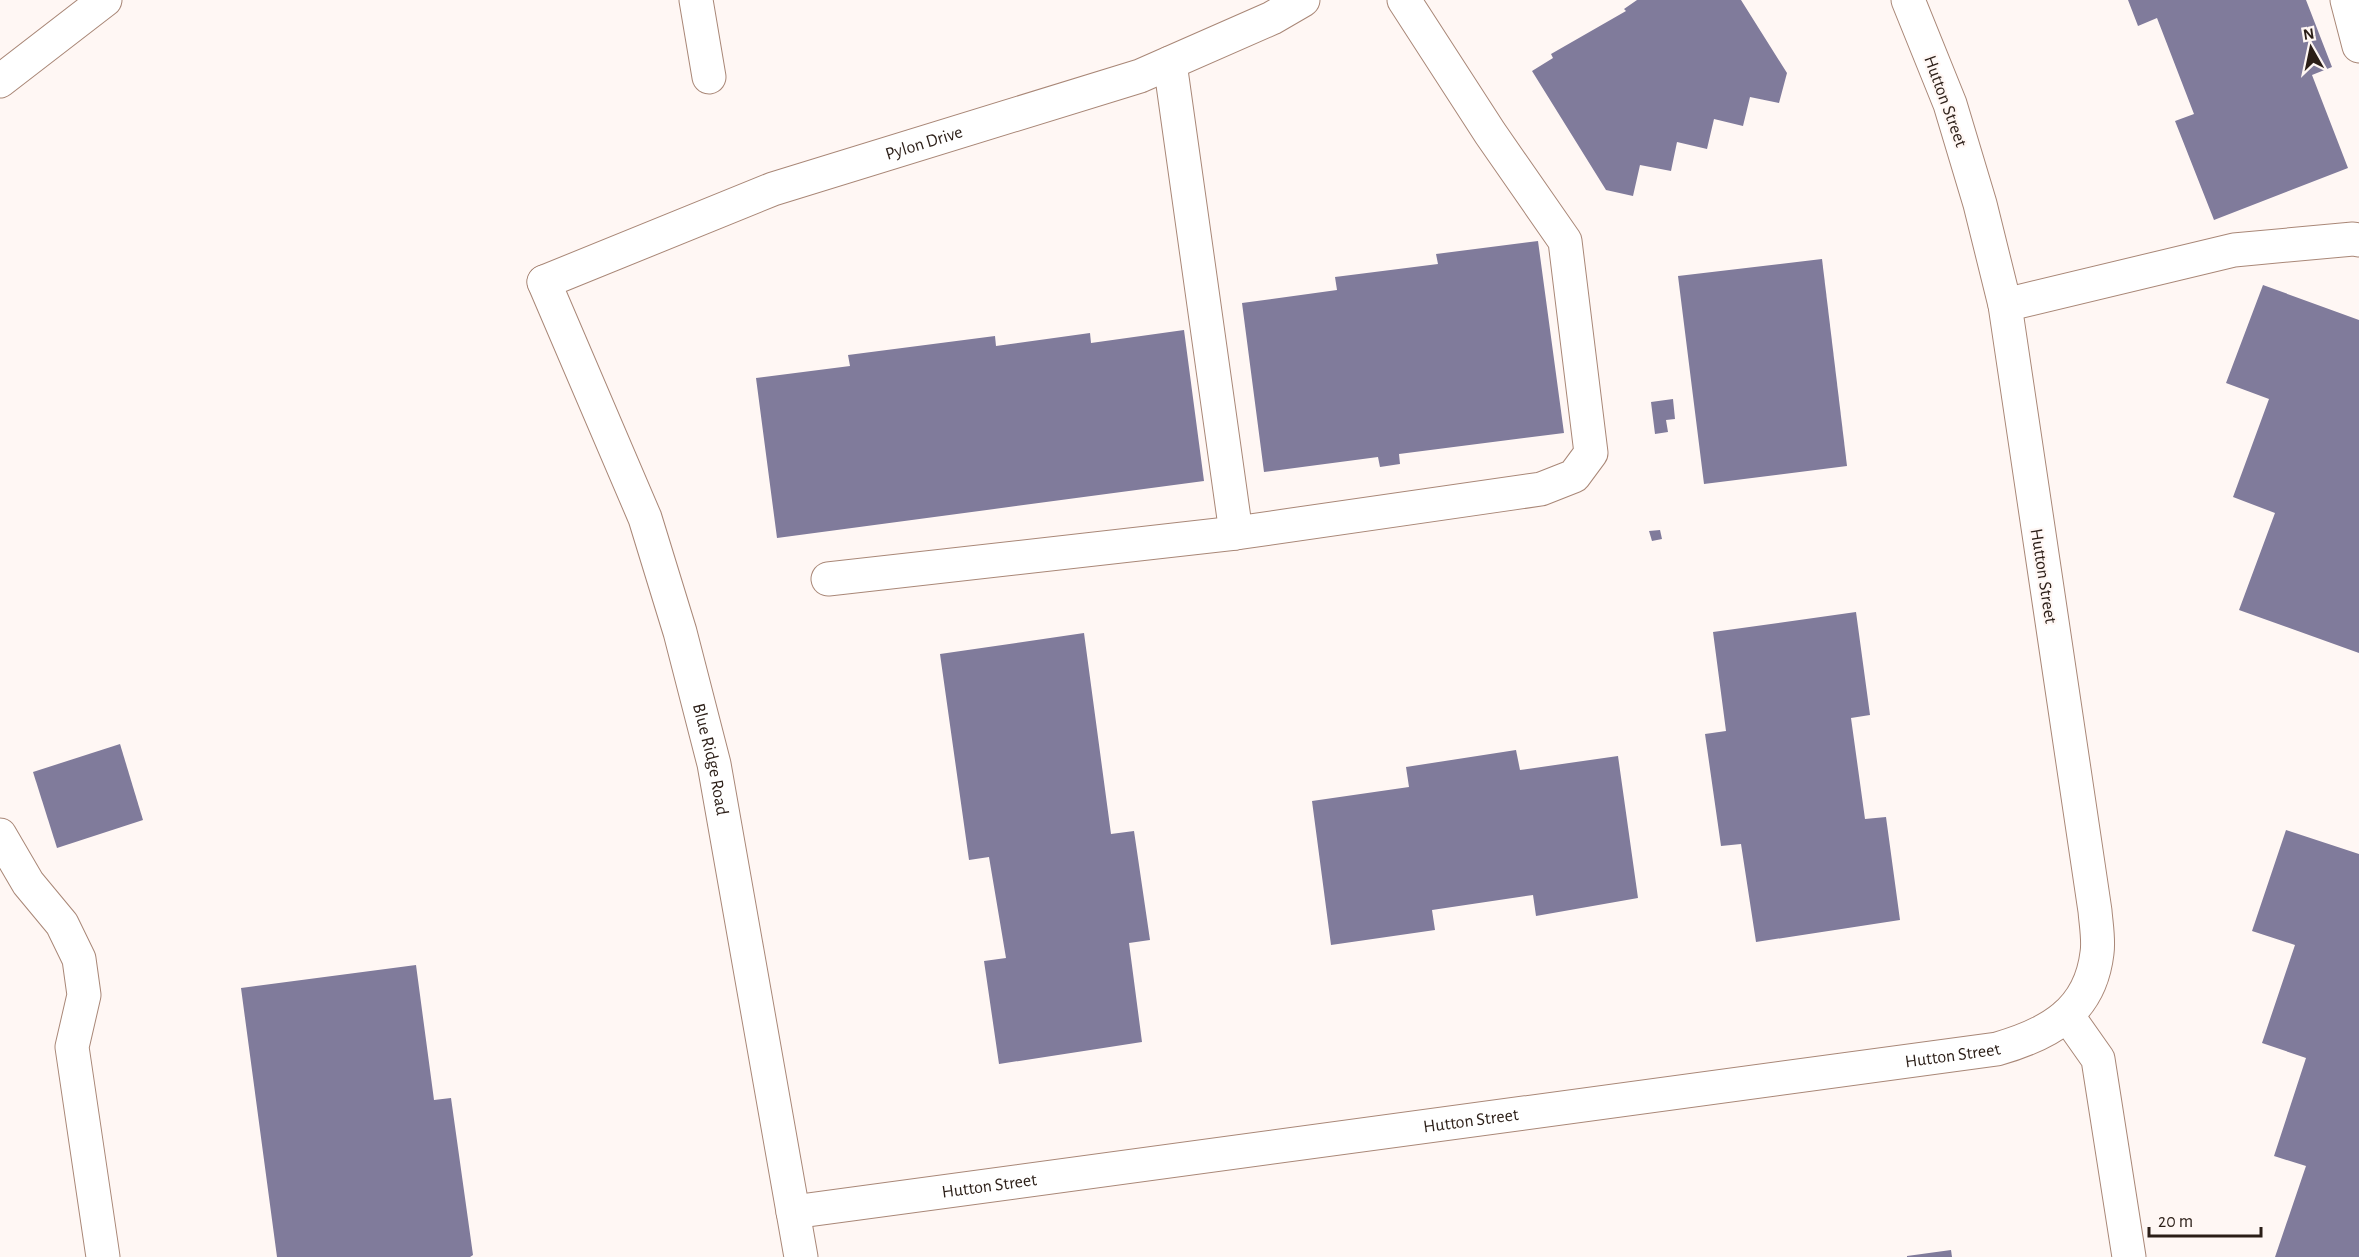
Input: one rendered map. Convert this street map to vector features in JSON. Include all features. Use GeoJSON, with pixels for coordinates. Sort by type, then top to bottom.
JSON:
{"type":"FeatureCollection","features":[{"type":"Feature","properties":{"kind":"street"},"geometry":{"type":"LineString","coordinates":[[0,81],[105,0]]}},
{"type":"Feature","properties":{"kind":"street"},"geometry":{"type":"LineString","coordinates":[[696,0],[709,76]]}},
{"type":"Feature","properties":{"kind":"street","name":"Pylon Drive"},"geometry":{"type":"LineString","coordinates":[[544,282],[773,189],[1140,76],[1272,18],[1303,0]]}},
{"type":"Feature","properties":{"kind":"street"},"geometry":{"type":"LineString","coordinates":[[828,579],[1236,533],[1541,489],[1574,476],[1591,453],[1565,242],[1490,133],[1404,0]]}},
{"type":"Feature","properties":{"kind":"street","name":"Hutton Street"},"geometry":{"type":"LineString","coordinates":[[793,1212],[1997,1049],[2030,1040],[2067,1015],[2091,982],[2098,951],[2095,911],[2005,305],[1980,204],[1950,104],[1908,0]]}},
{"type":"Feature","properties":{"kind":"street"},"geometry":{"type":"LineString","coordinates":[[2347,0],[2359,46]]}},
{"type":"Feature","properties":{"kind":"street"},"geometry":{"type":"LineString","coordinates":[[1170,63],[1236,533]]}},
{"type":"Feature","properties":{"kind":"street"},"geometry":{"type":"LineString","coordinates":[[2005,305],[2234,250],[2357,235]]}},
{"type":"Feature","properties":{"kind":"street","name":"Blue Ridge Road"},"geometry":{"type":"LineString","coordinates":[[544,282],[645,518],[681,633],[714,764],[801,1257]]}},
{"type":"Feature","properties":{"kind":"street"},"geometry":{"type":"LineString","coordinates":[[0,835],[28,883],[62,924],[79,959],[84,995],[72,1047],[102,1257]]}},
{"type":"Feature","properties":{"kind":"street"},"geometry":{"type":"LineString","coordinates":[[2067,1015],[2098,1059],[2129,1257]]}},
{"type":"Feature","properties":{"kind":"building"},"geometry":{"type":"Polygon","coordinates":[[[1637,0],[1741,0],[1787,73],[1779,103],[1750,97],[1743,126],[1714,119],[1707,149],[1677,142],[1671,171],[1640,165],[1633,196],[1606,190],[1532,71],[1553,58],[1551,54],[1626,11],[1624,9],[1637,0]]]}},
{"type":"Feature","properties":{"kind":"building"},"geometry":{"type":"Polygon","coordinates":[[[2128,0],[2306,0],[2332,67],[2312,75],[2348,168],[2214,220],[2175,121],[2194,114],[2157,18],[2138,26],[2128,0]]]}},
{"type":"Feature","properties":{"kind":"building"},"geometry":{"type":"Polygon","coordinates":[[[1538,241],[1564,433],[1399,454],[1400,464],[1380,467],[1378,457],[1264,472],[1242,303],[1337,290],[1335,277],[1438,264],[1436,254],[1538,241]]]}},
{"type":"Feature","properties":{"kind":"building"},"geometry":{"type":"Polygon","coordinates":[[[1822,259],[1847,466],[1704,484],[1678,276],[1822,259]]]}},
{"type":"Feature","properties":{"kind":"building"},"geometry":{"type":"Polygon","coordinates":[[[2263,285],[2359,320],[2359,653],[2239,610],[2275,513],[2233,497],[2269,399],[2226,383],[2263,285]]]}},
{"type":"Feature","properties":{"kind":"building"},"geometry":{"type":"Polygon","coordinates":[[[1184,330],[1204,481],[777,538],[756,378],[850,366],[848,355],[995,336],[996,346],[1090,333],[1091,343],[1184,330]]]}},
{"type":"Feature","properties":{"kind":"building"},"geometry":{"type":"Polygon","coordinates":[[[1673,399],[1675,419],[1666,420],[1668,432],[1655,434],[1651,402],[1673,399]]]}},
{"type":"Feature","properties":{"kind":"building"},"geometry":{"type":"Polygon","coordinates":[[[1660,530],[1662,539],[1652,541],[1649,531],[1660,530]]]}},
{"type":"Feature","properties":{"kind":"building"},"geometry":{"type":"Polygon","coordinates":[[[1856,612],[1870,715],[1851,718],[1865,819],[1886,817],[1900,920],[1756,942],[1741,844],[1721,846],[1705,734],[1726,731],[1713,632],[1856,612]]]}},
{"type":"Feature","properties":{"kind":"building"},"geometry":{"type":"Polygon","coordinates":[[[1084,633],[1111,834],[1134,831],[1150,940],[1129,943],[1142,1042],[999,1064],[984,961],[1006,958],[989,857],[969,860],[940,654],[1084,633]]]}},
{"type":"Feature","properties":{"kind":"building"},"geometry":{"type":"Polygon","coordinates":[[[120,744],[143,820],[57,848],[33,772],[120,744]]]}},
{"type":"Feature","properties":{"kind":"building"},"geometry":{"type":"Polygon","coordinates":[[[1516,750],[1520,770],[1618,756],[1638,898],[1536,916],[1533,895],[1432,910],[1435,930],[1331,945],[1312,801],[1409,787],[1406,767],[1516,750]]]}},
{"type":"Feature","properties":{"kind":"building"},"geometry":{"type":"Polygon","coordinates":[[[2286,830],[2359,854],[2359,1257],[2275,1257],[2306,1166],[2274,1156],[2306,1058],[2262,1043],[2295,945],[2252,931],[2286,830]]]}},
{"type":"Feature","properties":{"kind":"building"},"geometry":{"type":"Polygon","coordinates":[[[416,965],[434,1100],[451,1098],[473,1255],[470,1257],[277,1257],[241,988],[416,965]]]}},
{"type":"Feature","properties":{"kind":"building"},"geometry":{"type":"Polygon","coordinates":[[[1951,1250],[1952,1257],[1907,1257],[1907,1256],[1951,1250]]]}}]}
